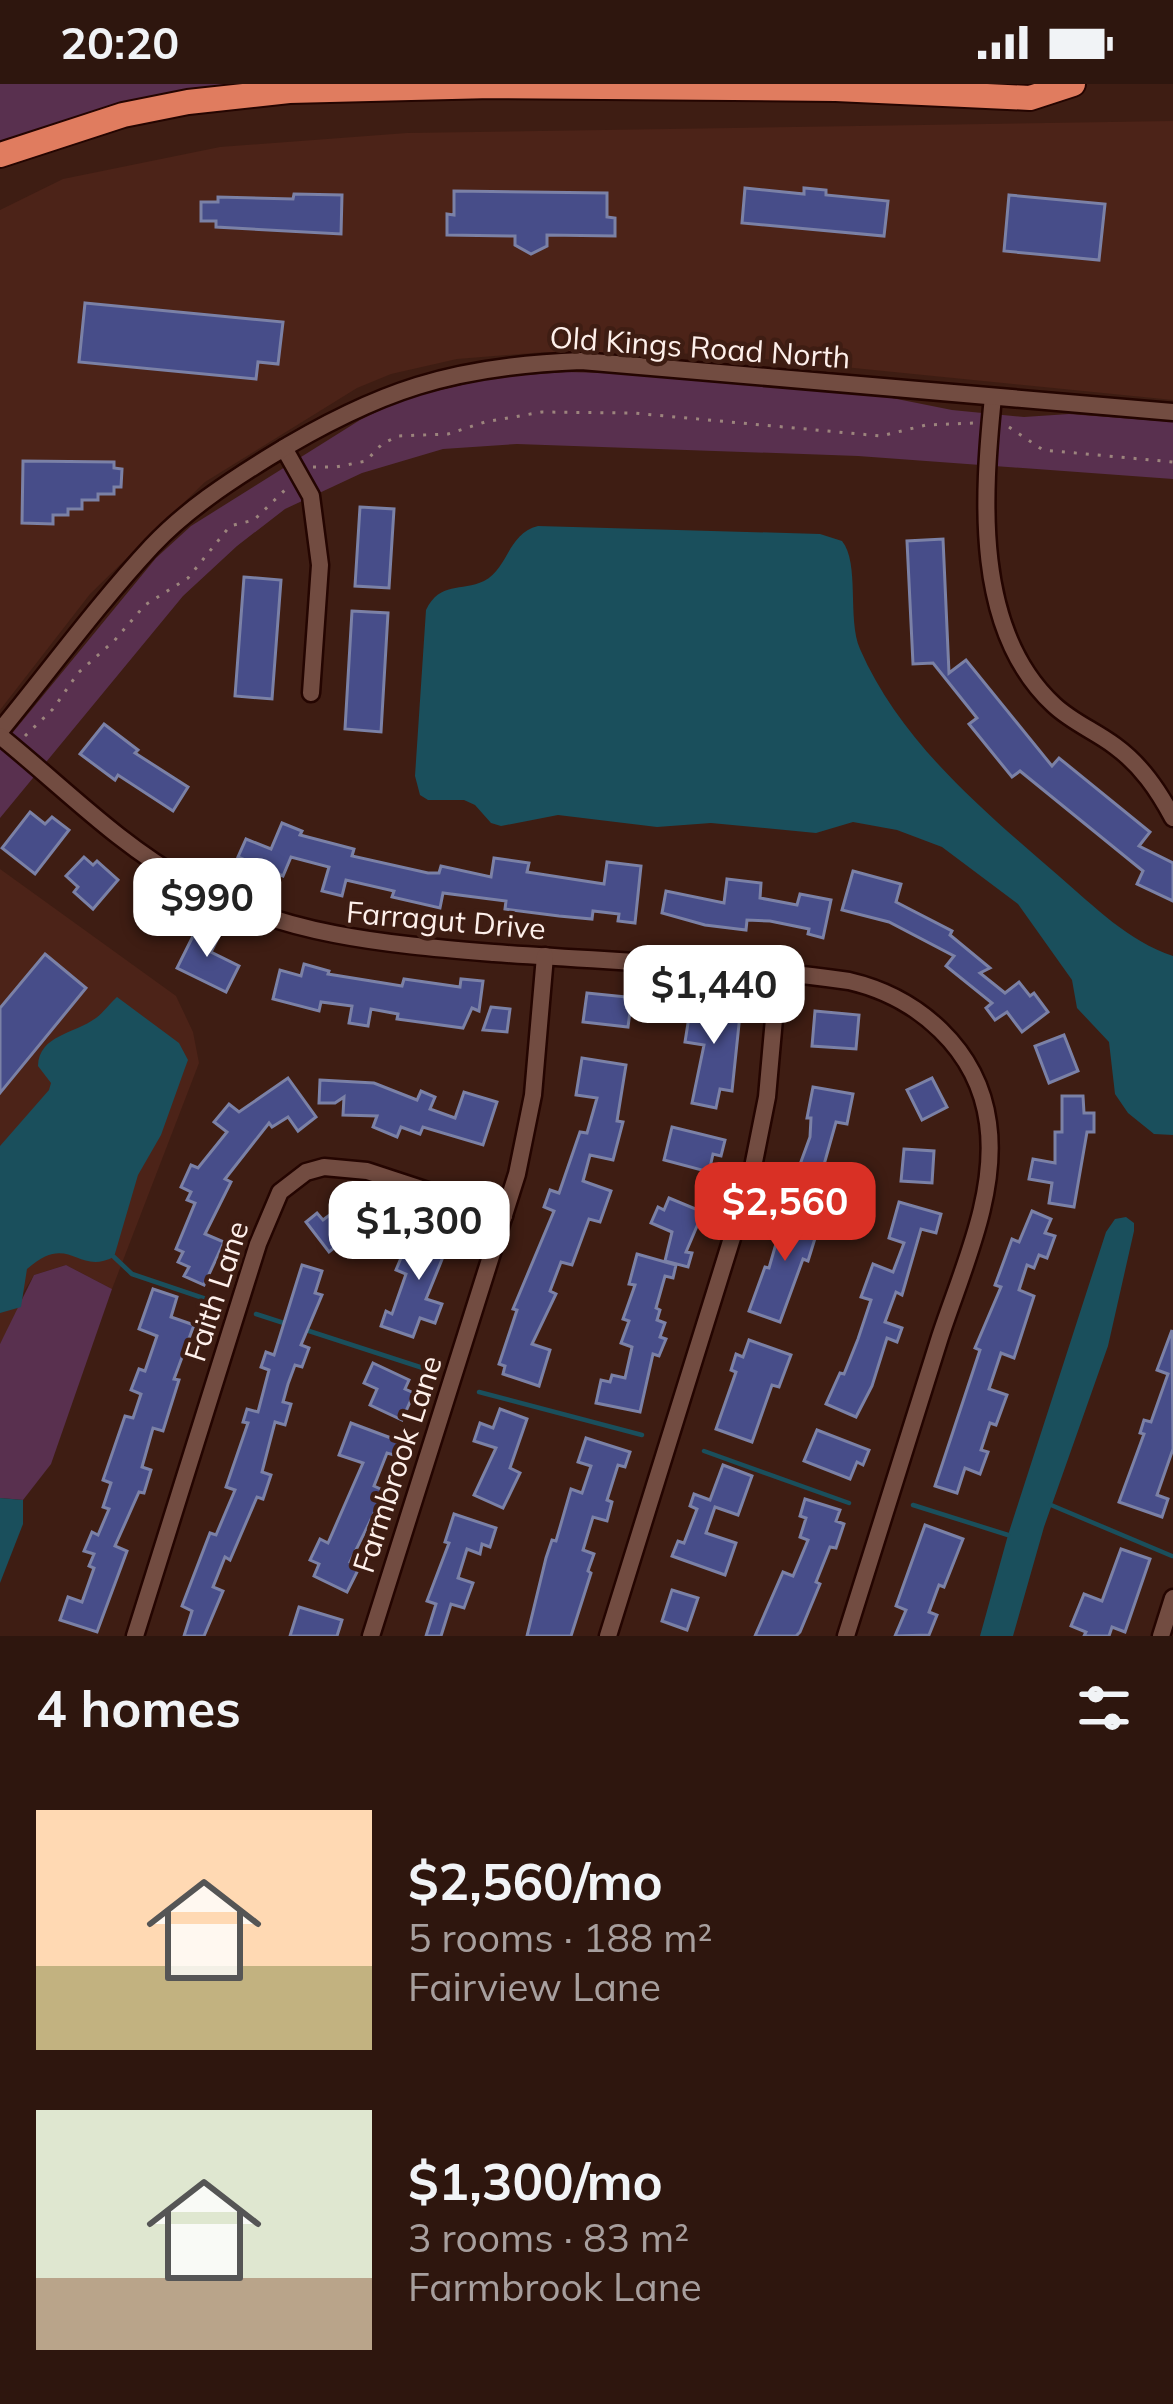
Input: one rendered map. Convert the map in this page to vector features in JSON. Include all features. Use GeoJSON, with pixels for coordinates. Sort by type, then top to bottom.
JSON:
{"type":"FeatureCollection","features":[{"type":"Feature","properties":{"kind":"highway"},"geometry":{"type":"LineString","coordinates":[[0,155],[123,115],[289,91],[492,86],[836,89],[1030,98],[1073,84]]}},
{"type":"Feature","properties":{"kind":"street","name":"Old Kings Road North"},"geometry":{"type":"LineString","coordinates":[[0,734],[163,535],[206,499],[284,448],[398,390],[468,371],[536,363],[603,363],[1173,412]]}},
{"type":"Feature","properties":{"kind":"street"},"geometry":{"type":"LineString","coordinates":[[993,397],[987,534],[996,590],[1013,645],[1043,694],[1135,763],[1173,818]]}},
{"type":"Feature","properties":{"kind":"street"},"geometry":{"type":"LineString","coordinates":[[284,448],[310,492],[320,565],[311,693]]}},
{"type":"Feature","properties":{"kind":"street","name":"Farragut Drive"},"geometry":{"type":"LineString","coordinates":[[0,734],[148,857],[259,916],[373,943],[862,984],[914,1006],[943,1032],[967,1065],[984,1105],[989,1168],[846,1636]]}},
{"type":"Feature","properties":{"kind":"street","name":"Farmbrook Lane"},"geometry":{"type":"LineString","coordinates":[[371,1636],[504,1216],[532,1096],[544,956]]}},
{"type":"Feature","properties":{"kind":"street"},"geometry":{"type":"LineString","coordinates":[[608,1636],[754,1164],[767,1097],[778,974]]}},
{"type":"Feature","properties":{"kind":"street","name":"Faith Lane"},"geometry":{"type":"LineString","coordinates":[[135,1636],[263,1229],[280,1192],[306,1172],[342,1166],[504,1216]]}},
{"type":"Feature","properties":{"kind":"street"},"geometry":{"type":"LineString","coordinates":[[1161,1636],[1173,1598]]}},
{"type":"Feature","properties":{"kind":"path"},"geometry":{"type":"LineString","coordinates":[[314,466],[366,461],[390,438],[448,434],[542,412],[633,413],[881,436],[926,425],[975,423]]}},
{"type":"Feature","properties":{"kind":"path"},"geometry":{"type":"LineString","coordinates":[[1009,426],[1043,450],[1173,462]]}},
{"type":"Feature","properties":{"kind":"path"},"geometry":{"type":"LineString","coordinates":[[25,736],[145,605],[188,578],[230,526],[254,520],[288,487]]}},
{"type":"Feature","properties":{"kind":"shaded area"},"geometry":{"type":"Polygon","coordinates":[[[0,84],[232,84],[232,87],[0,149],[0,84]]]}},
{"type":"Feature","properties":{"kind":"shaded area"},"geometry":{"type":"Polygon","coordinates":[[[1173,121],[1173,400],[715,354],[545,352],[457,359],[391,374],[357,388],[205,482],[90,594],[0,710],[0,210],[63,179],[220,147],[407,133],[1173,121]]]}},
{"type":"Feature","properties":{"kind":"shaded area"},"geometry":{"type":"Polygon","coordinates":[[[566,372],[650,374],[877,395],[952,410],[1024,417],[1069,414],[1173,422],[1173,479],[858,456],[517,444],[443,449],[362,473],[285,509],[237,546],[183,596],[0,818],[0,748],[156,558],[191,526],[360,420],[405,398],[496,377],[566,372]]]}},
{"type":"Feature","properties":{"kind":"shaded area"},"geometry":{"type":"Polygon","coordinates":[[[0,869],[176,996],[193,1032],[199,1063],[112,1289],[66,1265],[34,1275],[0,1344],[0,869]]]}},
{"type":"Feature","properties":{"kind":"shaded area"},"geometry":{"type":"Polygon","coordinates":[[[66,1265],[112,1289],[51,1464],[23,1500],[0,1498],[0,1344],[34,1275],[66,1265]]]}},
{"type":"Feature","properties":{"kind":"water"},"geometry":{"type":"Polygon","coordinates":[[[538,526],[820,534],[842,541],[851,563],[860,649],[877,683],[921,745],[974,801],[1099,911],[1141,942],[1173,956],[1173,1135],[1154,1134],[1128,1113],[1115,1094],[1109,1042],[1077,1008],[1072,980],[1018,904],[942,847],[897,830],[853,822],[816,833],[711,823],[657,827],[558,815],[501,826],[464,800],[428,800],[420,795],[415,776],[426,610],[444,591],[492,575],[520,536],[538,526]]]}},
{"type":"Feature","properties":{"kind":"water"},"geometry":{"type":"Polygon","coordinates":[[[117,997],[179,1043],[188,1060],[161,1135],[138,1175],[114,1257],[90,1262],[63,1254],[42,1258],[27,1269],[21,1307],[0,1313],[0,1146],[49,1090],[51,1083],[38,1066],[44,1048],[96,1018],[117,997]]]}},
{"type":"Feature","properties":{"kind":"water"},"geometry":{"type":"Polygon","coordinates":[[[1126,1217],[1134,1223],[1134,1231],[1108,1346],[1044,1527],[1013,1636],[980,1636],[1106,1232],[1115,1219],[1126,1217]]]}},
{"type":"Feature","properties":{"kind":"water"},"geometry":{"type":"Polygon","coordinates":[[[0,1498],[23,1500],[23,1524],[0,1583],[0,1498]]]}},
{"type":"Feature","properties":{"kind":"building"},"geometry":{"type":"Polygon","coordinates":[[[745,188],[804,194],[804,188],[826,190],[826,195],[888,201],[884,236],[742,223],[745,188]]]}},
{"type":"Feature","properties":{"kind":"building"},"geometry":{"type":"Polygon","coordinates":[[[454,191],[607,193],[607,217],[615,218],[615,236],[547,235],[547,246],[531,254],[515,245],[515,236],[447,235],[447,214],[454,215],[454,191]]]}},
{"type":"Feature","properties":{"kind":"building"},"geometry":{"type":"Polygon","coordinates":[[[294,194],[342,195],[341,234],[216,227],[216,221],[201,221],[201,202],[218,202],[218,197],[293,199],[294,194]]]}},
{"type":"Feature","properties":{"kind":"building"},"geometry":{"type":"Polygon","coordinates":[[[1009,195],[1105,204],[1099,260],[1004,251],[1009,195]]]}},
{"type":"Feature","properties":{"kind":"building"},"geometry":{"type":"Polygon","coordinates":[[[85,303],[283,322],[278,364],[258,362],[256,379],[79,362],[85,303]]]}},
{"type":"Feature","properties":{"kind":"building"},"geometry":{"type":"Polygon","coordinates":[[[23,461],[114,462],[114,468],[122,469],[121,487],[114,487],[114,494],[98,494],[98,500],[82,500],[82,509],[68,509],[68,515],[53,515],[53,524],[22,523],[23,461]]]}},
{"type":"Feature","properties":{"kind":"building"},"geometry":{"type":"Polygon","coordinates":[[[360,507],[394,509],[389,588],[355,586],[360,507]]]}},
{"type":"Feature","properties":{"kind":"building"},"geometry":{"type":"Polygon","coordinates":[[[943,539],[949,673],[966,660],[1052,766],[1059,758],[1150,832],[1139,846],[1173,863],[1173,901],[1137,884],[1143,871],[1020,771],[1012,777],[969,724],[977,718],[933,663],[913,664],[907,541],[943,539]]]}},
{"type":"Feature","properties":{"kind":"building"},"geometry":{"type":"Polygon","coordinates":[[[244,577],[281,580],[272,699],[235,696],[244,577]]]}},
{"type":"Feature","properties":{"kind":"building"},"geometry":{"type":"Polygon","coordinates":[[[352,611],[388,613],[381,732],[345,729],[352,611]]]}},
{"type":"Feature","properties":{"kind":"building"},"geometry":{"type":"Polygon","coordinates":[[[104,724],[138,750],[135,753],[188,787],[173,811],[118,775],[115,780],[80,754],[104,724]]]}},
{"type":"Feature","properties":{"kind":"building"},"geometry":{"type":"Polygon","coordinates":[[[30,812],[45,824],[52,817],[69,830],[35,874],[2,848],[30,812]]]}},
{"type":"Feature","properties":{"kind":"building"},"geometry":{"type":"Polygon","coordinates":[[[282,823],[302,831],[300,835],[354,849],[352,856],[428,873],[439,873],[441,866],[491,877],[494,858],[529,863],[527,872],[604,884],[607,862],[641,866],[635,923],[618,921],[619,914],[593,911],[592,919],[559,916],[505,909],[506,901],[443,893],[440,908],[346,880],[342,896],[322,891],[329,867],[291,857],[283,876],[238,857],[246,839],[271,849],[282,823]]]}},
{"type":"Feature","properties":{"kind":"building"},"geometry":{"type":"Polygon","coordinates":[[[84,857],[93,865],[97,861],[118,880],[93,909],[74,892],[78,887],[66,876],[84,857]]]}},
{"type":"Feature","properties":{"kind":"building"},"geometry":{"type":"Polygon","coordinates":[[[853,871],[901,884],[896,902],[952,931],[950,935],[990,968],[980,973],[1005,993],[1019,982],[1048,1012],[1022,1032],[1007,1012],[995,1020],[986,1008],[992,1003],[946,966],[954,956],[889,922],[842,910],[853,871]]]}},
{"type":"Feature","properties":{"kind":"building"},"geometry":{"type":"Polygon","coordinates":[[[727,879],[761,883],[760,898],[797,905],[800,894],[831,900],[823,938],[808,934],[809,929],[770,921],[747,920],[746,930],[662,913],[666,891],[724,903],[727,879]]]}},
{"type":"Feature","properties":{"kind":"building"},"geometry":{"type":"Polygon","coordinates":[[[200,922],[221,932],[211,952],[239,966],[226,992],[177,968],[200,922]]]}},
{"type":"Feature","properties":{"kind":"building"},"geometry":{"type":"Polygon","coordinates":[[[45,954],[86,988],[0,1093],[0,1008],[45,954]]]}},
{"type":"Feature","properties":{"kind":"building"},"geometry":{"type":"Polygon","coordinates":[[[304,964],[328,974],[402,986],[404,979],[460,987],[461,979],[483,981],[479,1011],[472,1008],[463,1028],[397,1019],[398,1014],[371,1009],[368,1026],[349,1023],[352,1006],[321,1002],[319,1011],[273,999],[280,970],[301,976],[304,964]]]}},
{"type":"Feature","properties":{"kind":"building"},"geometry":{"type":"Polygon","coordinates":[[[587,993],[627,997],[626,1004],[631,1004],[628,1027],[583,1022],[587,993]]]}},
{"type":"Feature","properties":{"kind":"building"},"geometry":{"type":"Polygon","coordinates":[[[692,998],[741,1005],[732,1091],[720,1089],[716,1108],[692,1103],[704,1045],[685,1042],[692,998]]]}},
{"type":"Feature","properties":{"kind":"building"},"geometry":{"type":"Polygon","coordinates":[[[491,1007],[510,1009],[507,1032],[483,1030],[491,1007]]]}},
{"type":"Feature","properties":{"kind":"building"},"geometry":{"type":"Polygon","coordinates":[[[815,1011],[859,1015],[856,1049],[812,1046],[815,1011]]]}},
{"type":"Feature","properties":{"kind":"building"},"geometry":{"type":"Polygon","coordinates":[[[1064,1035],[1078,1071],[1049,1083],[1035,1046],[1064,1035]]]}},
{"type":"Feature","properties":{"kind":"building"},"geometry":{"type":"Polygon","coordinates":[[[582,1058],[626,1065],[617,1121],[623,1122],[613,1160],[590,1155],[583,1181],[611,1191],[600,1222],[589,1219],[572,1265],[561,1262],[550,1291],[556,1294],[532,1344],[550,1350],[539,1386],[503,1374],[505,1366],[499,1364],[517,1310],[513,1309],[554,1211],[544,1207],[550,1190],[559,1193],[580,1132],[587,1133],[597,1098],[576,1095],[582,1058]]]}},
{"type":"Feature","properties":{"kind":"building"},"geometry":{"type":"Polygon","coordinates":[[[288,1078],[316,1117],[298,1131],[288,1117],[272,1127],[269,1123],[225,1179],[231,1182],[205,1234],[224,1242],[204,1285],[184,1276],[189,1267],[178,1262],[183,1252],[176,1249],[195,1203],[187,1200],[191,1192],[181,1187],[191,1165],[198,1168],[227,1132],[214,1122],[229,1104],[239,1112],[288,1078]]]}},
{"type":"Feature","properties":{"kind":"building"},"geometry":{"type":"Polygon","coordinates":[[[932,1078],[947,1107],[922,1120],[907,1090],[932,1078]]]}},
{"type":"Feature","properties":{"kind":"building"},"geometry":{"type":"Polygon","coordinates":[[[320,1080],[374,1083],[417,1100],[421,1091],[435,1097],[430,1109],[455,1118],[464,1092],[497,1102],[483,1145],[423,1127],[420,1134],[401,1127],[397,1137],[373,1127],[377,1116],[343,1115],[344,1097],[335,1103],[319,1103],[320,1080]]]}},
{"type":"Feature","properties":{"kind":"building"},"geometry":{"type":"Polygon","coordinates":[[[813,1087],[853,1094],[847,1124],[836,1122],[818,1186],[795,1178],[810,1137],[811,1118],[807,1118],[813,1087]]]}},
{"type":"Feature","properties":{"kind":"building"},"geometry":{"type":"Polygon","coordinates":[[[1062,1096],[1083,1096],[1084,1113],[1094,1113],[1094,1132],[1087,1132],[1074,1207],[1049,1203],[1052,1183],[1029,1179],[1033,1159],[1055,1163],[1055,1132],[1062,1132],[1062,1096]]]}},
{"type":"Feature","properties":{"kind":"building"},"geometry":{"type":"Polygon","coordinates":[[[672,1127],[725,1140],[721,1156],[713,1154],[709,1172],[664,1160],[672,1127]]]}},
{"type":"Feature","properties":{"kind":"building"},"geometry":{"type":"Polygon","coordinates":[[[904,1149],[934,1151],[932,1183],[901,1181],[904,1149]]]}},
{"type":"Feature","properties":{"kind":"building"},"geometry":{"type":"Polygon","coordinates":[[[669,1198],[703,1212],[686,1252],[692,1253],[688,1267],[665,1261],[672,1232],[651,1223],[658,1207],[664,1210],[669,1198]]]}},
{"type":"Feature","properties":{"kind":"building"},"geometry":{"type":"Polygon","coordinates":[[[351,1199],[368,1222],[329,1252],[306,1222],[317,1213],[323,1220],[351,1199]]]}},
{"type":"Feature","properties":{"kind":"building"},"geometry":{"type":"Polygon","coordinates":[[[899,1202],[941,1214],[936,1233],[921,1229],[902,1295],[896,1292],[885,1322],[902,1328],[897,1342],[887,1338],[856,1417],[826,1404],[858,1339],[871,1300],[861,1297],[873,1264],[893,1272],[904,1243],[889,1238],[899,1202]]]}},
{"type":"Feature","properties":{"kind":"building"},"geometry":{"type":"Polygon","coordinates":[[[786,1209],[821,1219],[780,1322],[749,1311],[765,1267],[769,1268],[786,1209]]]}},
{"type":"Feature","properties":{"kind":"building"},"geometry":{"type":"Polygon","coordinates":[[[1032,1211],[1051,1219],[1045,1233],[1055,1236],[1047,1258],[1039,1255],[1034,1268],[1027,1265],[1019,1290],[1034,1296],[1014,1358],[1001,1353],[989,1389],[1007,1395],[996,1425],[990,1423],[981,1450],[988,1452],[980,1474],[965,1468],[957,1493],[935,1486],[980,1350],[975,1348],[1001,1287],[995,1285],[1012,1239],[1019,1242],[1032,1211]]]}},
{"type":"Feature","properties":{"kind":"building"},"geometry":{"type":"Polygon","coordinates":[[[436,1232],[460,1242],[454,1256],[445,1252],[426,1299],[442,1304],[435,1323],[420,1318],[413,1337],[381,1326],[386,1311],[392,1314],[406,1274],[396,1270],[411,1234],[431,1242],[436,1232]]]}},
{"type":"Feature","properties":{"kind":"building"},"geometry":{"type":"Polygon","coordinates":[[[637,1254],[676,1265],[673,1278],[665,1276],[656,1308],[660,1310],[657,1320],[665,1323],[660,1337],[666,1339],[659,1356],[653,1354],[640,1412],[596,1403],[601,1380],[610,1382],[612,1375],[625,1378],[632,1347],[621,1343],[629,1321],[623,1319],[635,1285],[629,1284],[637,1254]]]}},
{"type":"Feature","properties":{"kind":"building"},"geometry":{"type":"Polygon","coordinates":[[[302,1265],[322,1271],[315,1293],[322,1295],[301,1345],[309,1348],[302,1367],[295,1365],[288,1384],[283,1402],[291,1404],[285,1425],[275,1422],[262,1472],[271,1475],[230,1560],[225,1557],[213,1587],[223,1591],[204,1636],[184,1636],[192,1611],[182,1606],[210,1533],[216,1535],[235,1490],[226,1487],[248,1423],[243,1422],[247,1409],[258,1412],[269,1370],[261,1367],[266,1352],[274,1355],[302,1265]]]}},
{"type":"Feature","properties":{"kind":"building"},"geometry":{"type":"Polygon","coordinates":[[[153,1289],[177,1297],[171,1317],[194,1325],[174,1379],[179,1380],[163,1431],[153,1428],[142,1467],[151,1470],[144,1493],[139,1492],[115,1546],[127,1551],[97,1632],[60,1620],[68,1597],[82,1602],[94,1568],[89,1566],[94,1554],[84,1551],[92,1532],[98,1535],[109,1509],[103,1507],[111,1483],[103,1480],[125,1416],[133,1418],[141,1394],[131,1390],[139,1369],[145,1371],[157,1336],[139,1329],[153,1289]]]}},
{"type":"Feature","properties":{"kind":"building"},"geometry":{"type":"Polygon","coordinates":[[[1172,1330],[1173,1449],[1157,1495],[1168,1499],[1162,1517],[1119,1502],[1144,1434],[1140,1433],[1144,1420],[1151,1422],[1168,1374],[1157,1370],[1172,1330]]]}},
{"type":"Feature","properties":{"kind":"building"},"geometry":{"type":"Polygon","coordinates":[[[749,1340],[791,1355],[779,1387],[772,1385],[752,1442],[716,1429],[736,1372],[731,1370],[736,1354],[743,1357],[749,1340]]]}},
{"type":"Feature","properties":{"kind":"building"},"geometry":{"type":"Polygon","coordinates":[[[373,1363],[409,1380],[405,1389],[414,1393],[402,1420],[370,1405],[377,1389],[364,1383],[373,1363]]]}},
{"type":"Feature","properties":{"kind":"building"},"geometry":{"type":"Polygon","coordinates":[[[500,1409],[527,1419],[510,1468],[520,1473],[503,1508],[474,1495],[496,1448],[474,1441],[480,1423],[493,1428],[500,1409]]]}},
{"type":"Feature","properties":{"kind":"building"},"geometry":{"type":"Polygon","coordinates":[[[351,1423],[399,1441],[394,1455],[387,1453],[374,1486],[385,1491],[350,1562],[360,1566],[347,1592],[314,1576],[319,1564],[310,1560],[320,1539],[328,1543],[363,1463],[339,1455],[351,1423]]]}},
{"type":"Feature","properties":{"kind":"building"},"geometry":{"type":"Polygon","coordinates":[[[817,1430],[869,1450],[850,1479],[804,1461],[817,1430]]]}},
{"type":"Feature","properties":{"kind":"building"},"geometry":{"type":"Polygon","coordinates":[[[586,1438],[630,1452],[625,1467],[618,1465],[607,1500],[612,1502],[607,1521],[593,1517],[583,1550],[594,1554],[591,1573],[571,1636],[527,1636],[546,1558],[552,1540],[556,1541],[571,1489],[582,1493],[591,1466],[578,1462],[586,1438]]]}},
{"type":"Feature","properties":{"kind":"building"},"geometry":{"type":"Polygon","coordinates":[[[723,1465],[752,1476],[738,1515],[715,1507],[706,1533],[736,1543],[725,1575],[672,1556],[678,1541],[684,1543],[697,1509],[690,1506],[694,1494],[710,1500],[723,1465]]]}},
{"type":"Feature","properties":{"kind":"building"},"geometry":{"type":"Polygon","coordinates":[[[805,1499],[840,1510],[836,1521],[844,1524],[836,1548],[830,1547],[800,1632],[796,1636],[755,1636],[783,1572],[793,1576],[808,1540],[800,1537],[805,1499]]]}},
{"type":"Feature","properties":{"kind":"building"},"geometry":{"type":"Polygon","coordinates":[[[454,1514],[496,1528],[490,1547],[482,1544],[480,1554],[467,1549],[458,1578],[473,1583],[464,1608],[451,1604],[441,1636],[426,1636],[436,1604],[427,1601],[449,1543],[445,1542],[454,1514]]]}},
{"type":"Feature","properties":{"kind":"building"},"geometry":{"type":"Polygon","coordinates":[[[925,1525],[963,1539],[929,1612],[937,1615],[929,1635],[895,1636],[906,1610],[896,1606],[925,1525]]]}},
{"type":"Feature","properties":{"kind":"building"},"geometry":{"type":"Polygon","coordinates":[[[1121,1549],[1150,1559],[1125,1632],[1112,1627],[1109,1636],[1084,1636],[1086,1632],[1071,1626],[1084,1594],[1102,1601],[1121,1549]]]}},
{"type":"Feature","properties":{"kind":"building"},"geometry":{"type":"Polygon","coordinates":[[[672,1590],[698,1598],[687,1630],[662,1621],[672,1590]]]}},
{"type":"Feature","properties":{"kind":"building"},"geometry":{"type":"Polygon","coordinates":[[[299,1607],[342,1620],[337,1636],[290,1636],[299,1607]]]}},
{"type":"Feature","properties":{"kind":"waterway"},"geometry":{"type":"LineString","coordinates":[[114,1257],[132,1274],[212,1301]]}},
{"type":"Feature","properties":{"kind":"waterway"},"geometry":{"type":"LineString","coordinates":[[256,1314],[290,1325]]}},
{"type":"Feature","properties":{"kind":"waterway"},"geometry":{"type":"LineString","coordinates":[[306,1330],[426,1369]]}},
{"type":"Feature","properties":{"kind":"waterway"},"geometry":{"type":"LineString","coordinates":[[479,1392],[642,1435]]}},
{"type":"Feature","properties":{"kind":"waterway"},"geometry":{"type":"LineString","coordinates":[[704,1451],[849,1503]]}},
{"type":"Feature","properties":{"kind":"waterway"},"geometry":{"type":"LineString","coordinates":[[913,1505],[1008,1535]]}},
{"type":"Feature","properties":{"kind":"waterway"},"geometry":{"type":"LineString","coordinates":[[1051,1505],[1172,1556]]}}]}
